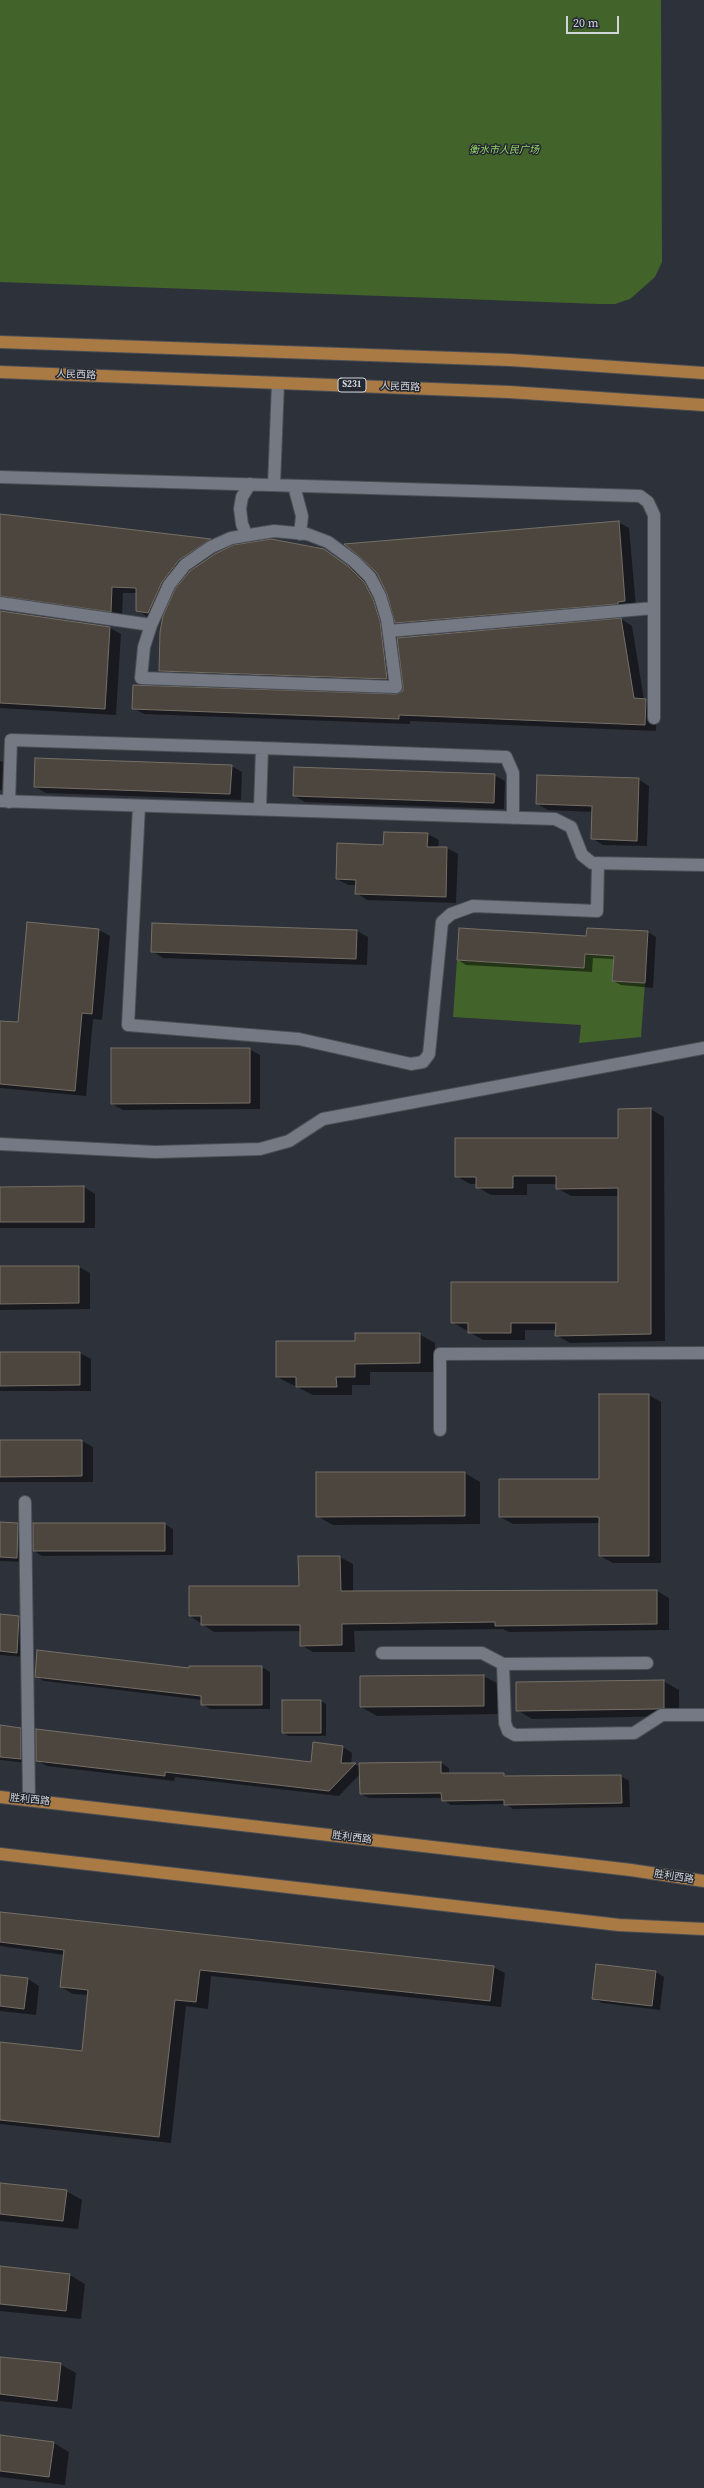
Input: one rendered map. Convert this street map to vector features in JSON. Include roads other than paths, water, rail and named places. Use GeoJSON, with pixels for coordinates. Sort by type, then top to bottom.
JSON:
{"type":"FeatureCollection","features":[{"type":"Feature","properties":{"kind":"main road"},"geometry":{"type":"LineString","coordinates":[[0,342],[511,360],[704,373]]}},
{"type":"Feature","properties":{"kind":"main road","name":"人民西路"},"geometry":{"type":"LineString","coordinates":[[0,372],[510,392],[704,405]]}},
{"type":"Feature","properties":{"kind":"main road","name":"胜利西路"},"geometry":{"type":"LineString","coordinates":[[0,1797],[631,1870],[704,1881]]}},
{"type":"Feature","properties":{"kind":"main road"},"geometry":{"type":"LineString","coordinates":[[0,1854],[619,1925],[704,1929]]}},
{"type":"Feature","properties":{"kind":"street"},"geometry":{"type":"LineString","coordinates":[[274,485],[278,383]]}},
{"type":"Feature","properties":{"kind":"street"},"geometry":{"type":"LineString","coordinates":[[0,477],[640,496],[648,502],[654,515],[654,718]]}},
{"type":"Feature","properties":{"kind":"street"},"geometry":{"type":"LineString","coordinates":[[246,534],[242,524],[240,509],[242,496],[250,484]]}},
{"type":"Feature","properties":{"kind":"street"},"geometry":{"type":"LineString","coordinates":[[294,486],[302,516],[300,534]]}},
{"type":"Feature","properties":{"kind":"street"},"geometry":{"type":"LineString","coordinates":[[274,531],[300,534],[328,542],[354,561],[370,577],[380,596],[389,631],[396,687],[141,678],[144,647],[151,625],[169,585],[185,565],[211,547],[231,538],[246,534],[274,531]]}},
{"type":"Feature","properties":{"kind":"street"},"geometry":{"type":"LineString","coordinates":[[0,603],[151,625]]}},
{"type":"Feature","properties":{"kind":"street"},"geometry":{"type":"LineString","coordinates":[[389,631],[654,608]]}},
{"type":"Feature","properties":{"kind":"street"},"geometry":{"type":"LineString","coordinates":[[513,818],[513,773],[506,757],[262,748],[11,740],[4,801],[260,810],[513,818],[555,819],[571,827],[582,856],[592,863],[704,865]]}},
{"type":"Feature","properties":{"kind":"street"},"geometry":{"type":"LineString","coordinates":[[260,810],[262,748]]}},
{"type":"Feature","properties":{"kind":"street"},"geometry":{"type":"LineString","coordinates":[[140,806],[128,1025],[299,1039],[411,1064],[423,1062],[429,1054],[442,922],[451,914],[473,906],[597,911],[598,863]]}},
{"type":"Feature","properties":{"kind":"street"},"geometry":{"type":"LineString","coordinates":[[0,1144],[156,1152],[260,1149],[289,1141],[323,1119],[704,1048]]}},
{"type":"Feature","properties":{"kind":"street"},"geometry":{"type":"LineString","coordinates":[[440,1430],[440,1354],[704,1353]]}},
{"type":"Feature","properties":{"kind":"street"},"geometry":{"type":"LineString","coordinates":[[24,1502],[29,1800]]}},
{"type":"Feature","properties":{"kind":"street"},"geometry":{"type":"LineString","coordinates":[[382,1653],[482,1653],[503,1664],[647,1663]]}},
{"type":"Feature","properties":{"kind":"street"},"geometry":{"type":"LineString","coordinates":[[503,1664],[505,1723],[508,1731],[515,1735],[634,1733],[662,1715],[704,1715]]}},
{"type":"Feature","properties":{"kind":"park label","name":"衡水市人民广场"},"geometry":{"type":"Point","coordinates":[504,150]}}]}
